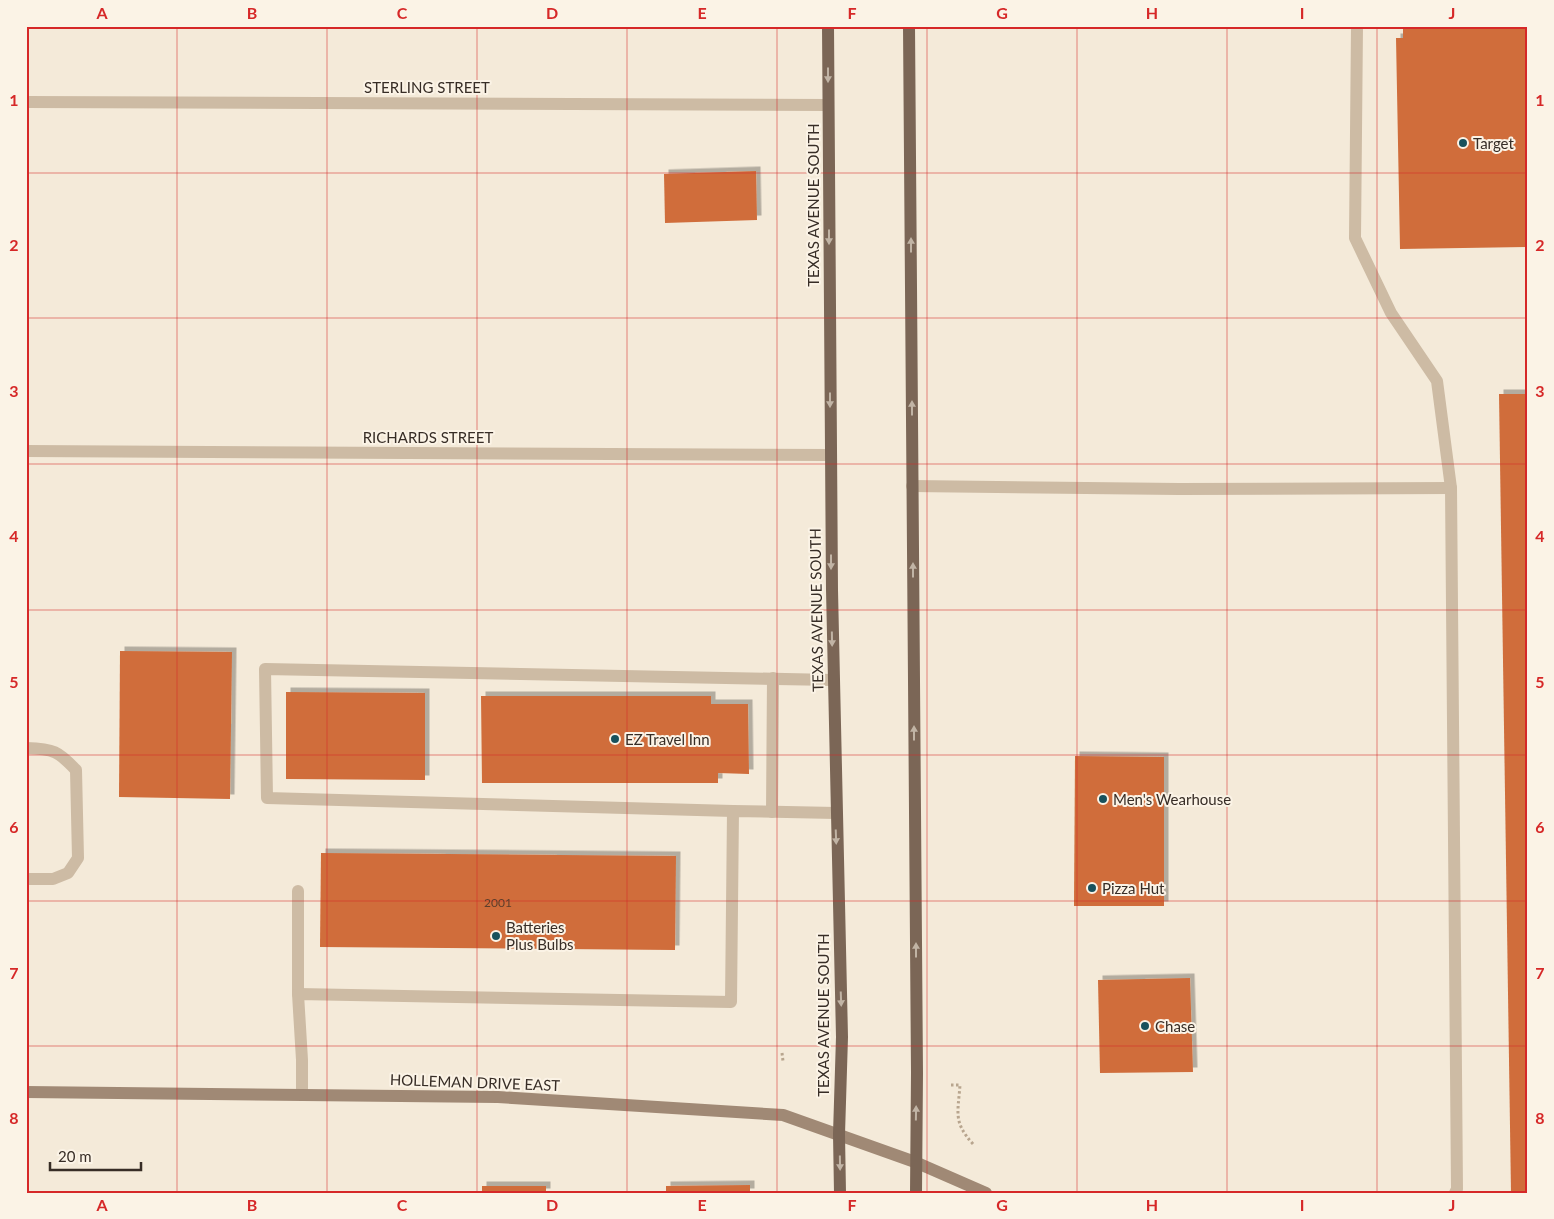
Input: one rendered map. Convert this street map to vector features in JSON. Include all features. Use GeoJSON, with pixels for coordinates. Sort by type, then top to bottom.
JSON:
{"type":"FeatureCollection","features":[{"type":"Feature","properties":{"kind":"main road","name":"TEXAS AVENUE SOUTH"},"geometry":{"type":"LineString","coordinates":[[828,26],[833,680],[842,1036],[839,1134],[840,1193]]}},
{"type":"Feature","properties":{"kind":"main road"},"geometry":{"type":"LineString","coordinates":[[909,26],[917,1073],[916,1193]]}},
{"type":"Feature","properties":{"kind":"street"},"geometry":{"type":"LineString","coordinates":[[1357,26],[1355,238],[1391,313],[1437,382],[1451,488],[1455,1193]]}},
{"type":"Feature","properties":{"kind":"street","name":"STERLING STREET"},"geometry":{"type":"LineString","coordinates":[[26,102],[828,106]]}},
{"type":"Feature","properties":{"kind":"street","name":"RICHARDS STREET"},"geometry":{"type":"LineString","coordinates":[[26,451],[830,455]]}},
{"type":"Feature","properties":{"kind":"street"},"geometry":{"type":"LineString","coordinates":[[912,486],[1179,489],[1451,488]]}},
{"type":"Feature","properties":{"kind":"street"},"geometry":{"type":"LineString","coordinates":[[833,680],[265,668],[266,798],[772,812],[836,812]]}},
{"type":"Feature","properties":{"kind":"street"},"geometry":{"type":"LineString","coordinates":[[772,812],[773,678]]}},
{"type":"Feature","properties":{"kind":"street"},"geometry":{"type":"LineString","coordinates":[[26,748],[44,749],[61,754],[76,770],[78,858],[68,873],[53,879],[26,879]]}},
{"type":"Feature","properties":{"kind":"street"},"geometry":{"type":"LineString","coordinates":[[298,994],[731,1002],[732,811]]}},
{"type":"Feature","properties":{"kind":"street"},"geometry":{"type":"LineString","coordinates":[[298,890],[298,994],[302,1095]]}},
{"type":"Feature","properties":{"kind":"street","name":"HOLLEMAN DRIVE EAST"},"geometry":{"type":"LineString","coordinates":[[26,1092],[498,1097],[783,1115],[915,1162],[986,1193]]}},
{"type":"Feature","properties":{"kind":"path"},"geometry":{"type":"LineString","coordinates":[[782,1053],[783,1061]]}},
{"type":"Feature","properties":{"kind":"path"},"geometry":{"type":"LineString","coordinates":[[951,1085],[960,1085],[957,1120],[962,1132],[973,1144]]}},
{"type":"Feature","properties":{"kind":"building","name":"Target"},"geometry":{"type":"Polygon","coordinates":[[[1403,26],[1528,26],[1528,247],[1400,249],[1396,38],[1403,38],[1403,26]]]}},
{"type":"Feature","properties":{"kind":"building"},"geometry":{"type":"Polygon","coordinates":[[[756,171],[757,220],[665,223],[664,174],[756,171]]]}},
{"type":"Feature","properties":{"kind":"building"},"geometry":{"type":"Polygon","coordinates":[[[1499,394],[1528,394],[1528,1193],[1511,1193],[1499,394]]]}},
{"type":"Feature","properties":{"kind":"building"},"geometry":{"type":"Polygon","coordinates":[[[120,651],[232,652],[230,799],[119,797],[120,651]]]}},
{"type":"Feature","properties":{"kind":"building"},"geometry":{"type":"Polygon","coordinates":[[[286,692],[425,693],[425,780],[286,779],[286,692]]]}},
{"type":"Feature","properties":{"kind":"building","name":"EZ Travel Inn"},"geometry":{"type":"Polygon","coordinates":[[[481,696],[711,696],[711,704],[748,704],[749,774],[718,773],[718,783],[482,783],[481,696]]]}},
{"type":"Feature","properties":{"kind":"building"},"geometry":{"type":"Polygon","coordinates":[[[1075,756],[1164,757],[1164,906],[1074,906],[1075,756]]]}},
{"type":"Feature","properties":{"kind":"building"},"geometry":{"type":"Polygon","coordinates":[[[321,853],[676,856],[675,950],[320,947],[321,853]]]}},
{"type":"Feature","properties":{"kind":"building","name":"Chase"},"geometry":{"type":"Polygon","coordinates":[[[1190,978],[1193,1072],[1100,1073],[1098,980],[1190,978]]]}},
{"type":"Feature","properties":{"kind":"building"},"geometry":{"type":"Polygon","coordinates":[[[750,1185],[750,1193],[666,1193],[666,1186],[750,1185]]]}},
{"type":"Feature","properties":{"kind":"building"},"geometry":{"type":"Polygon","coordinates":[[[482,1186],[546,1186],[546,1193],[482,1193],[482,1186]]]}},
{"type":"Feature","properties":{"kind":"place","name":"Target"},"geometry":{"type":"Point","coordinates":[1463,143]}},
{"type":"Feature","properties":{"kind":"place","name":"EZ Travel Inn"},"geometry":{"type":"Point","coordinates":[615,739]}},
{"type":"Feature","properties":{"kind":"place","name":"Men's Wearhouse"},"geometry":{"type":"Point","coordinates":[1103,799]}},
{"type":"Feature","properties":{"kind":"place","name":"Pizza Hut"},"geometry":{"type":"Point","coordinates":[1092,888]}},
{"type":"Feature","properties":{"kind":"place","name":"Batteries Plus Bulbs"},"geometry":{"type":"Point","coordinates":[496,936]}},
{"type":"Feature","properties":{"kind":"place","name":"Chase"},"geometry":{"type":"Point","coordinates":[1145,1026]}}]}
